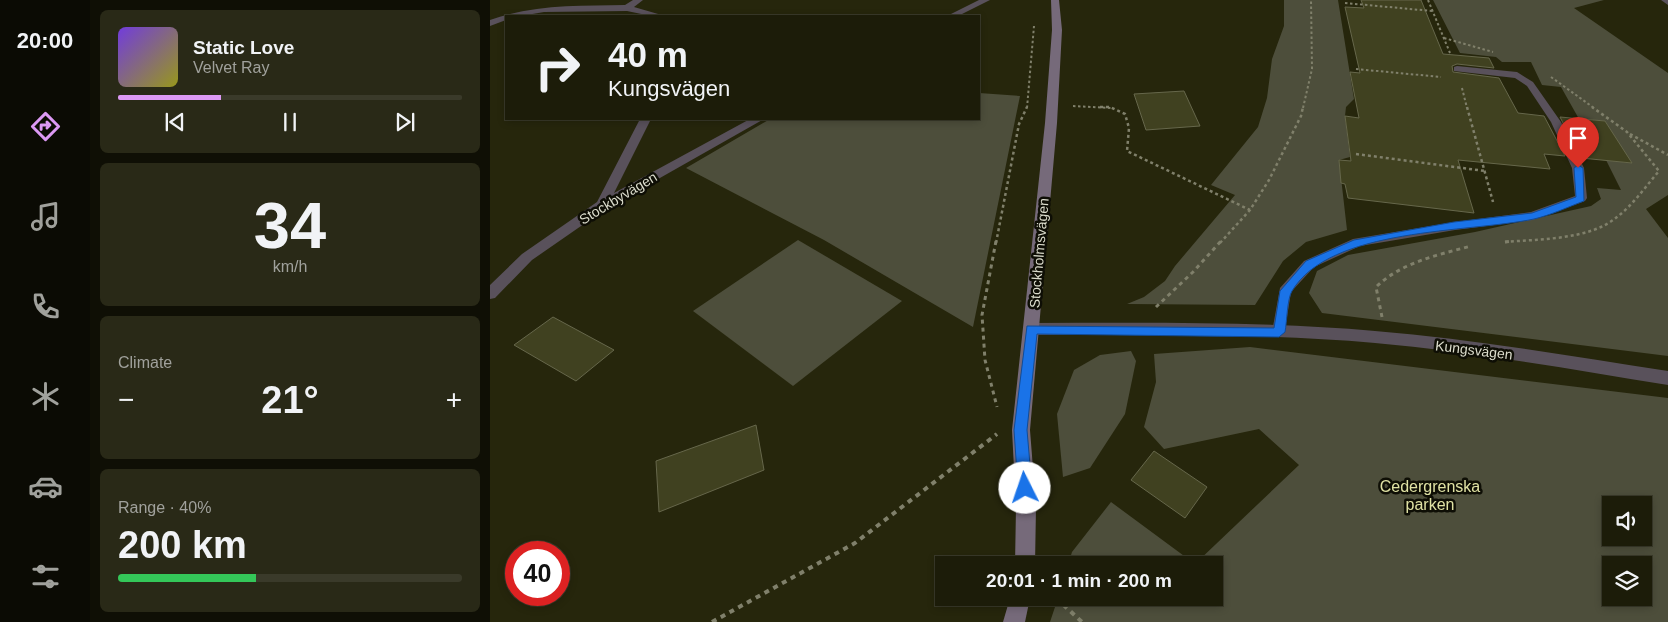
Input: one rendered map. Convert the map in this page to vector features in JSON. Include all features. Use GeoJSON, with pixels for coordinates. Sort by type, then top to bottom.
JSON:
{"type":"FeatureCollection","features":[{"type":"Feature","properties":{"kind":"street"},"geometry":{"type":"LineString","coordinates":[[628,8],[639,0]]}},
{"type":"Feature","properties":{"kind":"street"},"geometry":{"type":"LineString","coordinates":[[953,15],[986,0]]}},
{"type":"Feature","properties":{"kind":"street","name":"Stockholmsvägen"},"geometry":{"type":"LineString","coordinates":[[1026,556],[1026,507],[1021,430],[1051,123],[1057,30],[1055,0]]}},
{"type":"Feature","properties":{"kind":"street"},"geometry":{"type":"LineString","coordinates":[[517,15],[544,9],[628,8],[657,15]]}},
{"type":"Feature","properties":{"kind":"street"},"geometry":{"type":"LineString","coordinates":[[490,23],[505,18]]}},
{"type":"Feature","properties":{"kind":"street"},"geometry":{"type":"LineString","coordinates":[[602,205],[644,120]]}},
{"type":"Feature","properties":{"kind":"street","name":"Stockbyvägen"},"geometry":{"type":"LineString","coordinates":[[490,294],[527,256],[602,205],[756,120]]}},
{"type":"Feature","properties":{"kind":"street","name":"Kungsvägen"},"geometry":{"type":"LineString","coordinates":[[1031,329],[1132,329],[1334,334],[1471,348],[1668,378]]}},
{"type":"Feature","properties":{"kind":"street"},"geometry":{"type":"LineString","coordinates":[[1014,622],[1018,606]]}},
{"type":"Feature","properties":{"kind":"lane"},"geometry":{"type":"LineString","coordinates":[[1279,332],[1285,291],[1310,264],[1357,242],[1533,216],[1581,198],[1578,168],[1556,122],[1530,84],[1517,75],[1458,74]]}},
{"type":"Feature","properties":{"kind":"path"},"geometry":{"type":"LineString","coordinates":[[1132,329],[1194,272],[1250,210],[1269,180],[1301,116],[1312,69],[1311,0]]}},
{"type":"Feature","properties":{"kind":"path"},"geometry":{"type":"LineString","coordinates":[[1428,0],[1458,74],[1498,220]]}},
{"type":"Feature","properties":{"kind":"path"},"geometry":{"type":"LineString","coordinates":[[1345,4],[1432,10]]}},
{"type":"Feature","properties":{"kind":"path"},"geometry":{"type":"LineString","coordinates":[[998,412],[985,360],[982,315],[1018,124],[1027,107],[1034,19]]}},
{"type":"Feature","properties":{"kind":"path"},"geometry":{"type":"LineString","coordinates":[[1444,38],[1498,53]]}},
{"type":"Feature","properties":{"kind":"path"},"geometry":{"type":"LineString","coordinates":[[1356,68],[1458,74]]}},
{"type":"Feature","properties":{"kind":"path"},"geometry":{"type":"LineString","coordinates":[[1551,77],[1627,132],[1668,155]]}},
{"type":"Feature","properties":{"kind":"path"},"geometry":{"type":"LineString","coordinates":[[1065,106],[1110,107],[1125,114],[1129,128],[1127,151],[1250,210]]}},
{"type":"Feature","properties":{"kind":"path"},"geometry":{"type":"LineString","coordinates":[[1504,242],[1562,237],[1601,228],[1618,217],[1659,171],[1627,132]]}},
{"type":"Feature","properties":{"kind":"path"},"geometry":{"type":"LineString","coordinates":[[1356,154],[1485,171]]}},
{"type":"Feature","properties":{"kind":"path"},"geometry":{"type":"LineString","coordinates":[[1386,339],[1376,287],[1384,277],[1429,258],[1476,244]]}},
{"type":"Feature","properties":{"kind":"path"},"geometry":{"type":"LineString","coordinates":[[712,622],[855,543],[1002,430]]}},
{"type":"Feature","properties":{"kind":"path"},"geometry":{"type":"LineString","coordinates":[[1065,606],[1082,622]]}},
{"type":"Feature","properties":{"kind":"green space"},"geometry":{"type":"Polygon","coordinates":[[[1284,0],[1338,0],[1354,99],[1346,107],[1345,116],[1350,157],[1339,160],[1347,230],[1306,242],[1283,261],[1255,305],[1127,304],[1144,297],[1165,281],[1175,266],[1235,195],[1211,185],[1258,127],[1267,98],[1272,59],[1284,26],[1284,0]]]}},
{"type":"Feature","properties":{"kind":"green space"},"geometry":{"type":"Polygon","coordinates":[[[1433,0],[1604,0],[1574,8],[1668,73],[1668,195],[1646,209],[1668,238],[1668,356],[1322,313],[1309,293],[1317,271],[1348,255],[1475,232],[1591,206],[1601,199],[1597,188],[1621,190],[1606,160],[1631,163],[1605,121],[1579,119],[1561,87],[1542,85],[1531,62],[1502,62],[1496,57],[1460,53],[1433,0]]]}},
{"type":"Feature","properties":{"kind":"green space"},"geometry":{"type":"Polygon","coordinates":[[[980,93],[1020,96],[973,327],[824,240],[686,168],[768,120],[980,120],[980,93]]]}},
{"type":"Feature","properties":{"kind":"green space"},"geometry":{"type":"Polygon","coordinates":[[[798,240],[902,301],[793,386],[693,311],[798,240]]]}},
{"type":"Feature","properties":{"kind":"green space","name":"Cedergrenska parken"},"geometry":{"type":"Polygon","coordinates":[[[1250,347],[1668,398],[1668,622],[1050,622],[1055,606],[1223,606],[1223,556],[1203,556],[1299,465],[1259,429],[1164,449],[1144,427],[1156,382],[1154,354],[1250,347]]]}},
{"type":"Feature","properties":{"kind":"green space"},"geometry":{"type":"Polygon","coordinates":[[[1131,351],[1136,361],[1125,414],[1090,468],[1063,477],[1057,414],[1074,370],[1100,355],[1131,351]]]}},
{"type":"Feature","properties":{"kind":"green space","name":"Cedergrenska parken"},"geometry":{"type":"Polygon","coordinates":[[[1111,502],[1184,556],[1071,556],[1111,502]]]}},
{"type":"Feature","properties":{"kind":"building"},"geometry":{"type":"Polygon","coordinates":[[[1361,0],[1421,0],[1443,54],[1489,58],[1494,68],[1457,64],[1452,66],[1453,72],[1499,78],[1518,113],[1544,116],[1565,156],[1544,154],[1550,169],[1458,160],[1474,213],[1348,198],[1345,184],[1341,183],[1339,160],[1351,161],[1345,116],[1359,118],[1350,72],[1360,73],[1345,7],[1364,8],[1361,0]]]}},
{"type":"Feature","properties":{"kind":"building"},"geometry":{"type":"Polygon","coordinates":[[[1184,91],[1200,126],[1146,130],[1134,94],[1184,91]]]}},
{"type":"Feature","properties":{"kind":"building"},"geometry":{"type":"Polygon","coordinates":[[[1560,117],[1605,121],[1632,163],[1581,158],[1560,117]]]}},
{"type":"Feature","properties":{"kind":"building"},"geometry":{"type":"Polygon","coordinates":[[[553,317],[614,350],[576,381],[514,345],[553,317]]]}},
{"type":"Feature","properties":{"kind":"building"},"geometry":{"type":"Polygon","coordinates":[[[756,425],[764,470],[659,512],[656,461],[756,425]]]}},
{"type":"Feature","properties":{"kind":"building"},"geometry":{"type":"Polygon","coordinates":[[[1154,451],[1207,487],[1185,518],[1131,480],[1154,451]]]}},
{"type":"Feature","properties":{"kind":"route"},"geometry":{"type":"LineString","coordinates":[[1025,488],[1021,430],[1022,403],[1031,329],[1279,332],[1285,291],[1310,264],[1357,242],[1454,226],[1533,216],[1581,198],[1578,168]]}}]}
